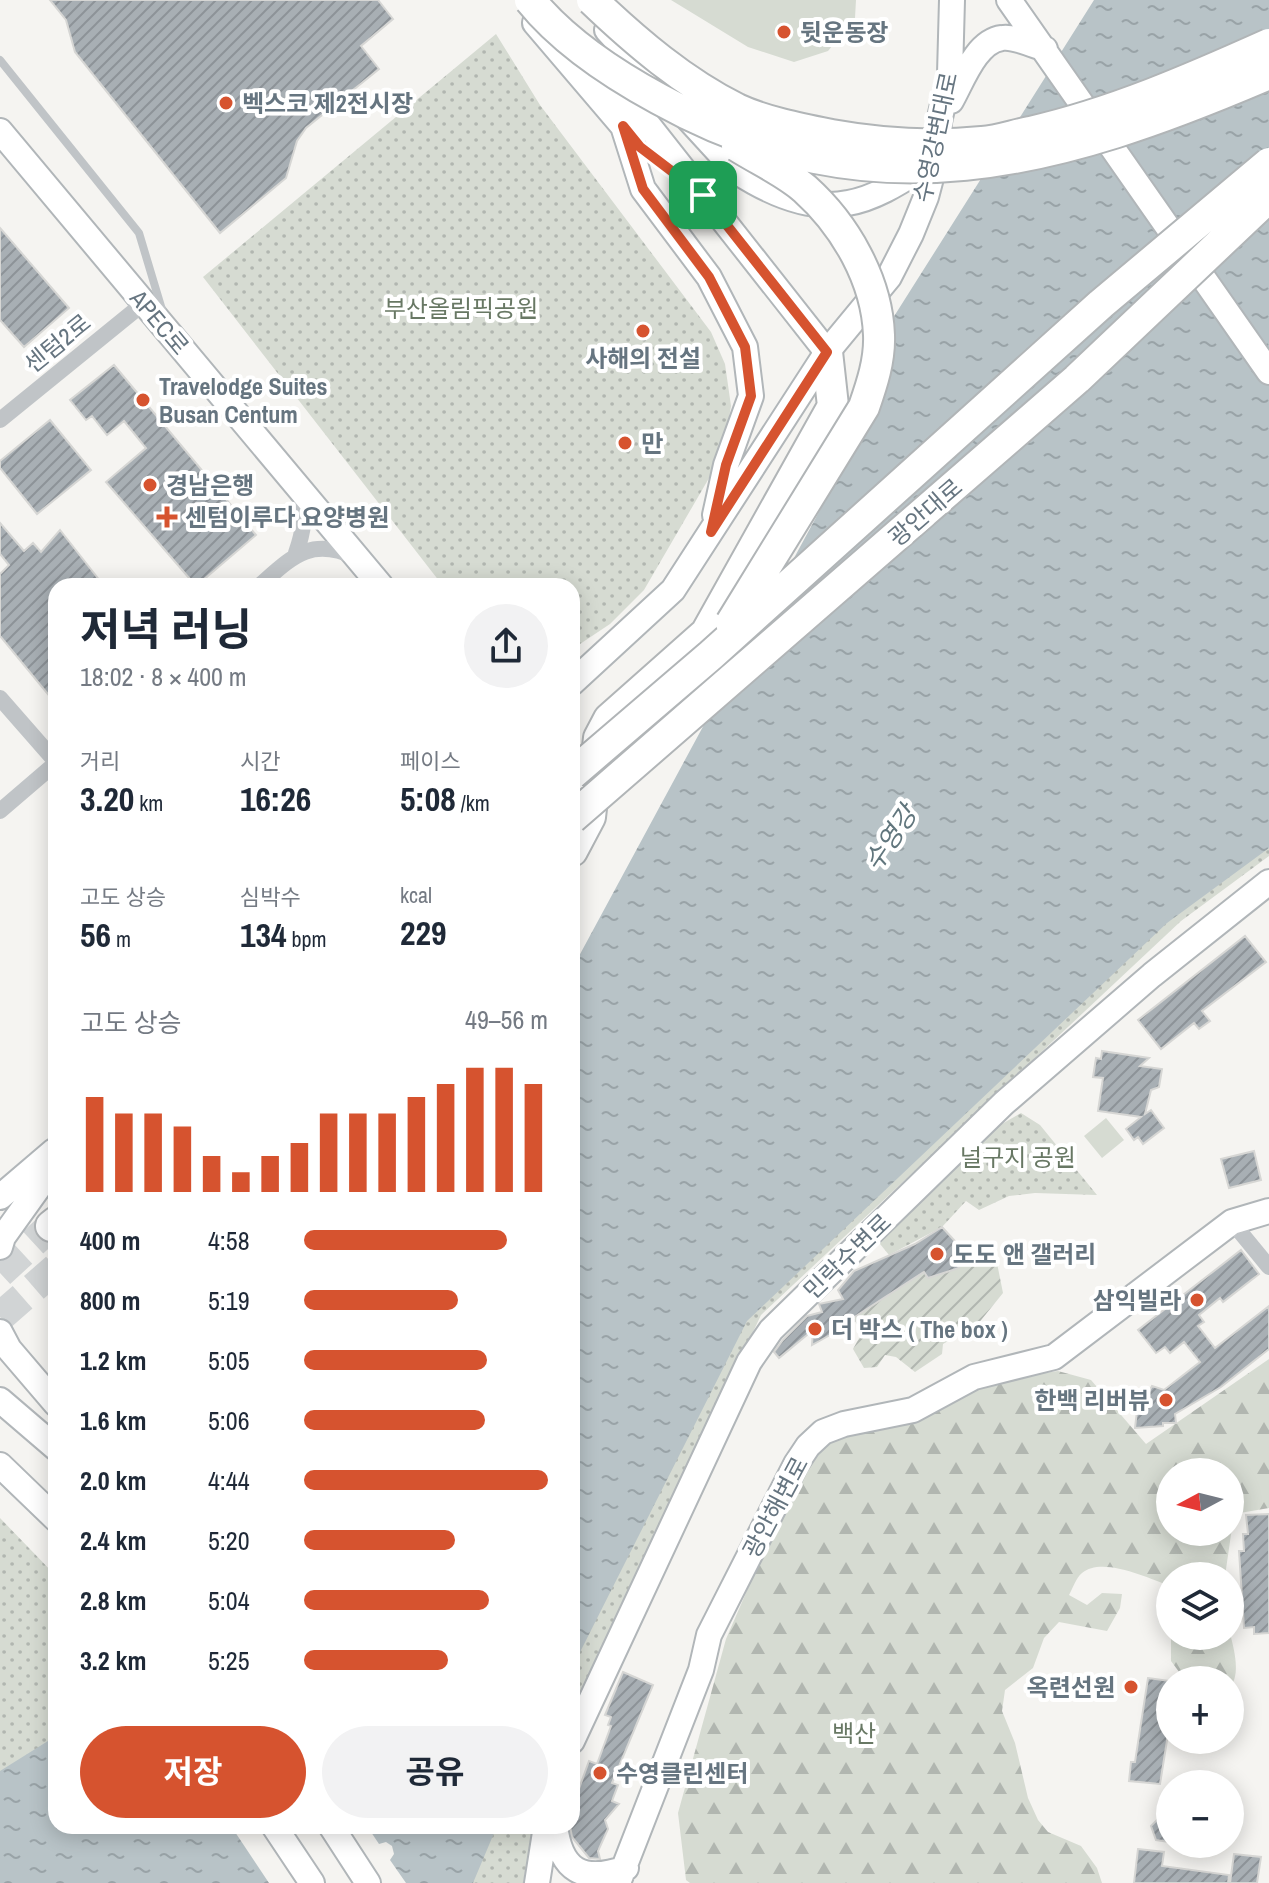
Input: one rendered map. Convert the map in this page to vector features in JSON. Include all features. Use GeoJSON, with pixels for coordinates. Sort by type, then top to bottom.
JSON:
{"type":"FeatureCollection","features":[{"type":"Feature","properties":{"kind":"highway"},"geometry":{"type":"LineString","coordinates":[[530,0],[539,12],[600,63],[803,187],[832,217],[872,289],[879,335],[875,374],[864,407],[711,655]]}},
{"type":"Feature","properties":{"kind":"highway"},"geometry":{"type":"LineString","coordinates":[[592,0],[679,75],[740,110],[807,131],[864,141],[915,144],[986,142],[1052,127],[1143,98],[1269,44]]}},
{"type":"Feature","properties":{"kind":"highway"},"geometry":{"type":"LineString","coordinates":[[689,115],[740,137],[800,154],[871,167],[942,167],[1021,159],[1060,150],[1184,110],[1269,74]]}},
{"type":"Feature","properties":{"kind":"highway","name":"광안대로"},"geometry":{"type":"LineString","coordinates":[[580,767],[711,655],[1101,304],[1269,163]]}},
{"type":"Feature","properties":{"kind":"highway","name":"광안대로"},"geometry":{"type":"LineString","coordinates":[[580,811],[1077,379],[1269,197]]}},
{"type":"Feature","properties":{"kind":"highway"},"geometry":{"type":"LineString","coordinates":[[580,836],[590,817],[599,738],[609,719],[706,633],[833,406],[827,352]]}},
{"type":"Feature","properties":{"kind":"main road"},"geometry":{"type":"LineString","coordinates":[[516,0],[640,147],[703,195]]}},
{"type":"Feature","properties":{"kind":"main road"},"geometry":{"type":"LineString","coordinates":[[550,0],[827,352]]}},
{"type":"Feature","properties":{"kind":"main road"},"geometry":{"type":"LineString","coordinates":[[579,0],[703,195]]}},
{"type":"Feature","properties":{"kind":"main road"},"geometry":{"type":"LineString","coordinates":[[579,0],[702,136],[736,171],[760,187],[803,202],[848,203],[894,186],[936,159]]}},
{"type":"Feature","properties":{"kind":"main road","name":"수영강변대로"},"geometry":{"type":"LineString","coordinates":[[580,676],[673,590],[827,352],[889,277],[916,222],[936,159],[939,122],[950,74],[952,0]]}},
{"type":"Feature","properties":{"kind":"main road"},"geometry":{"type":"LineString","coordinates":[[1009,0],[1269,372]]}},
{"type":"Feature","properties":{"kind":"main road"},"geometry":{"type":"LineString","coordinates":[[939,122],[981,50],[990,42],[1003,37],[1045,49]]}},
{"type":"Feature","properties":{"kind":"main road"},"geometry":{"type":"LineString","coordinates":[[623,126],[643,189],[709,277],[745,347],[751,396],[726,465],[711,532]]}},
{"type":"Feature","properties":{"kind":"main road","name":"APEC로"},"geometry":{"type":"LineString","coordinates":[[0,131],[374,578]]}},
{"type":"Feature","properties":{"kind":"main road"},"geometry":{"type":"LineString","coordinates":[[580,659],[606,653]]}},
{"type":"Feature","properties":{"kind":"main road","name":"민락수변로"},"geometry":{"type":"LineString","coordinates":[[580,1724],[749,1362],[771,1330],[1004,1103],[1152,975],[1269,882]]}},
{"type":"Feature","properties":{"kind":"main road"},"geometry":{"type":"LineString","coordinates":[[0,1197],[48,1156]]}},
{"type":"Feature","properties":{"kind":"main road"},"geometry":{"type":"LineString","coordinates":[[0,1247],[3,1237],[48,1174]]}},
{"type":"Feature","properties":{"kind":"main road","name":"광안해변로"},"geometry":{"type":"LineString","coordinates":[[618,1878],[701,1670],[709,1635],[808,1446],[823,1432],[844,1424],[913,1410],[974,1377],[1054,1357],[1232,1222],[1269,1211]]}},
{"type":"Feature","properties":{"kind":"main road"},"geometry":{"type":"LineString","coordinates":[[0,1332],[9,1349],[48,1394]]}},
{"type":"Feature","properties":{"kind":"main road"},"geometry":{"type":"LineString","coordinates":[[0,1400],[48,1439]]}},
{"type":"Feature","properties":{"kind":"main road"},"geometry":{"type":"LineString","coordinates":[[0,1465],[48,1511]]}},
{"type":"Feature","properties":{"kind":"main road"},"geometry":{"type":"LineString","coordinates":[[279,1834],[312,1883]]}},
{"type":"Feature","properties":{"kind":"main road"},"geometry":{"type":"LineString","coordinates":[[336,1834],[368,1883]]}},
{"type":"Feature","properties":{"kind":"main road"},"geometry":{"type":"LineString","coordinates":[[539,1880],[545,1834]]}},
{"type":"Feature","properties":{"kind":"main road"},"geometry":{"type":"LineString","coordinates":[[556,1834],[563,1857],[575,1873],[590,1880],[618,1878]]}},
{"type":"Feature","properties":{"kind":"street","name":"센텀2로"},"geometry":{"type":"LineString","coordinates":[[0,420],[144,303]]}},
{"type":"Feature","properties":{"kind":"street"},"geometry":{"type":"LineString","coordinates":[[296,553],[303,531],[304,505],[298,486]]}},
{"type":"Feature","properties":{"kind":"street"},"geometry":{"type":"LineString","coordinates":[[268,578],[296,553],[317,548],[338,549],[359,559]]}},
{"type":"Feature","properties":{"kind":"street"},"geometry":{"type":"LineString","coordinates":[[0,698],[48,754]]}},
{"type":"Feature","properties":{"kind":"street"},"geometry":{"type":"LineString","coordinates":[[0,811],[48,770]]}},
{"type":"Feature","properties":{"kind":"street"},"geometry":{"type":"LineString","coordinates":[[1232,1222],[1269,1267]]}},
{"type":"Feature","properties":{"kind":"lane"},"geometry":{"type":"LineString","coordinates":[[0,60],[139,233],[169,333]]}},
{"type":"Feature","properties":{"kind":"green space","name":"뒷운동장"},"geometry":{"type":"Polygon","coordinates":[[[671,0],[856,0],[855,18],[828,51],[794,62],[748,47],[671,0]]]}},
{"type":"Feature","properties":{"kind":"green space","name":"부산올림픽공원"},"geometry":{"type":"Polygon","coordinates":[[[496,34],[540,105],[711,332],[725,364],[731,406],[723,454],[644,590],[610,624],[580,644],[580,578],[437,578],[203,277],[496,34]]]}},
{"type":"Feature","properties":{"kind":"green space"},"geometry":{"type":"Polygon","coordinates":[[[1269,816],[1269,856],[1181,921],[761,1315],[580,1699],[580,1608],[731,1309],[1269,816]]]}},
{"type":"Feature","properties":{"kind":"green space","name":"널구지 공원"},"geometry":{"type":"Polygon","coordinates":[[[1021,1113],[1040,1125],[1097,1195],[1035,1193],[1009,1196],[979,1210],[966,1201],[942,1227],[889,1255],[876,1239],[993,1129],[1021,1113]]]}},
{"type":"Feature","properties":{"kind":"green space"},"geometry":{"type":"Polygon","coordinates":[[[1106,1118],[1124,1140],[1102,1158],[1084,1136],[1106,1118]]]}},
{"type":"Feature","properties":{"kind":"green space"},"geometry":{"type":"Polygon","coordinates":[[[974,1247],[981,1262],[995,1253],[1003,1293],[969,1335],[955,1337],[943,1344],[942,1354],[915,1372],[896,1357],[885,1355],[877,1367],[864,1368],[853,1349],[862,1333],[855,1317],[918,1276],[921,1267],[928,1278],[959,1268],[954,1257],[974,1247]]]}},
{"type":"Feature","properties":{"kind":"green space","name":"백산"},"geometry":{"type":"Polygon","coordinates":[[[1269,1359],[1269,1508],[1244,1512],[1244,1458],[1156,1458],[1156,1546],[1229,1546],[1227,1562],[1156,1562],[1156,1581],[1113,1568],[1091,1568],[1082,1573],[1069,1595],[1087,1605],[1102,1593],[1122,1594],[1120,1608],[1107,1631],[1059,1622],[1044,1638],[1033,1668],[1005,1690],[1002,1711],[1015,1743],[1028,1798],[1038,1820],[1048,1832],[1081,1846],[1097,1868],[1102,1883],[690,1883],[686,1880],[678,1813],[726,1639],[790,1491],[818,1444],[989,1381],[1058,1371],[1091,1380],[1146,1444],[1269,1359]]]}},
{"type":"Feature","properties":{"kind":"green space"},"geometry":{"type":"Polygon","coordinates":[[[0,1518],[48,1568],[48,1742],[0,1774],[0,1518]]]}},
{"type":"Feature","properties":{"kind":"green space"},"geometry":{"type":"Polygon","coordinates":[[[1171,1650],[1234,1650],[1236,1666],[1175,1666],[1171,1661],[1171,1650]]]}},
{"type":"Feature","properties":{"kind":"green space"},"geometry":{"type":"Polygon","coordinates":[[[472,1834],[532,1834],[523,1883],[449,1883],[472,1834]]]}},
{"type":"Feature","properties":{"kind":"water","name":"수영강"},"geometry":{"type":"Polygon","coordinates":[[[1094,0],[1269,0],[1269,848],[1167,923],[747,1321],[580,1652],[580,954],[887,386],[887,360],[874,348],[1094,0]]]}},
{"type":"Feature","properties":{"kind":"water"},"geometry":{"type":"Polygon","coordinates":[[[48,1741],[48,1834],[494,1834],[473,1883],[0,1883],[0,1771],[48,1741]]]}},
{"type":"Feature","properties":{"kind":"pier"},"geometry":{"type":"Polygon","coordinates":[[[236,1834],[372,1834],[379,1844],[386,1842],[392,1846],[394,1854],[390,1860],[406,1883],[269,1883],[236,1834]]]}},
{"type":"Feature","properties":{"kind":"building","name":"벡스코 제2전시장"},"geometry":{"type":"Polygon","coordinates":[[[50,0],[378,0],[393,19],[361,46],[379,69],[306,128],[297,141],[286,178],[220,233],[75,52],[66,20],[50,0]]]}},
{"type":"Feature","properties":{"kind":"building"},"geometry":{"type":"Polygon","coordinates":[[[0,228],[69,308],[24,347],[0,320],[0,228]]]}},
{"type":"Feature","properties":{"kind":"building"},"geometry":{"type":"Polygon","coordinates":[[[114,365],[256,535],[205,578],[189,578],[106,482],[146,448],[124,421],[107,435],[92,416],[86,420],[70,400],[114,365]]]}},
{"type":"Feature","properties":{"kind":"building"},"geometry":{"type":"Polygon","coordinates":[[[50,420],[91,470],[37,514],[0,468],[0,461],[50,420]]]}},
{"type":"Feature","properties":{"kind":"building"},"geometry":{"type":"Polygon","coordinates":[[[0,523],[24,551],[33,543],[41,552],[60,530],[98,578],[48,578],[48,694],[0,636],[0,574],[9,565],[0,554],[0,523]]]}},
{"type":"Feature","properties":{"kind":"building"},"geometry":{"type":"Polygon","coordinates":[[[1245,936],[1266,962],[1202,1011],[1210,1021],[1199,1029],[1194,1023],[1161,1049],[1138,1020],[1245,936]]]}},
{"type":"Feature","properties":{"kind":"building"},"geometry":{"type":"Polygon","coordinates":[[[1102,1051],[1149,1058],[1140,1066],[1162,1069],[1159,1087],[1151,1090],[1145,1114],[1151,1110],[1164,1128],[1143,1144],[1138,1137],[1134,1140],[1126,1129],[1141,1117],[1098,1111],[1103,1078],[1093,1077],[1096,1058],[1101,1059],[1102,1051]]]}},
{"type":"Feature","properties":{"kind":"building"},"geometry":{"type":"Polygon","coordinates":[[[1254,1151],[1261,1180],[1229,1188],[1221,1159],[1254,1151]]]}},
{"type":"Feature","properties":{"kind":"building"},"geometry":{"type":"Polygon","coordinates":[[[942,1227],[964,1251],[954,1257],[959,1268],[928,1278],[924,1272],[853,1318],[855,1321],[812,1345],[813,1330],[779,1358],[774,1352],[807,1316],[822,1312],[819,1304],[843,1299],[838,1290],[854,1271],[915,1244],[942,1227]]]}},
{"type":"Feature","properties":{"kind":"building"},"geometry":{"type":"Polygon","coordinates":[[[1241,1250],[1259,1274],[1223,1302],[1220,1298],[1199,1315],[1204,1322],[1198,1326],[1215,1348],[1269,1306],[1269,1349],[1221,1387],[1175,1414],[1176,1423],[1135,1428],[1137,1411],[1130,1407],[1136,1396],[1145,1399],[1152,1386],[1164,1390],[1200,1362],[1184,1342],[1170,1353],[1165,1347],[1156,1353],[1138,1330],[1241,1250]]]}},
{"type":"Feature","properties":{"kind":"building"},"geometry":{"type":"Polygon","coordinates":[[[1269,1514],[1269,1633],[1254,1634],[1254,1627],[1244,1628],[1244,1562],[1240,1562],[1239,1551],[1244,1551],[1244,1534],[1248,1534],[1246,1515],[1269,1514]]]}},
{"type":"Feature","properties":{"kind":"building","name":"수영클린센터"},"geometry":{"type":"Polygon","coordinates":[[[623,1672],[653,1685],[612,1783],[618,1785],[612,1801],[619,1804],[605,1820],[608,1829],[598,1851],[600,1859],[589,1858],[571,1834],[580,1834],[580,1786],[589,1761],[597,1764],[611,1726],[608,1725],[611,1717],[605,1715],[623,1672]]]}},
{"type":"Feature","properties":{"kind":"building"},"geometry":{"type":"Polygon","coordinates":[[[1148,1678],[1156,1679],[1156,1754],[1165,1754],[1162,1770],[1156,1770],[1156,1784],[1129,1781],[1131,1762],[1135,1762],[1148,1678]]]}},
{"type":"Feature","properties":{"kind":"building"},"geometry":{"type":"Polygon","coordinates":[[[1156,1821],[1156,1840],[1151,1826],[1156,1821]]]}},
{"type":"Feature","properties":{"kind":"building"},"geometry":{"type":"Polygon","coordinates":[[[1138,1849],[1156,1851],[1156,1858],[1163,1858],[1162,1866],[1229,1875],[1228,1883],[1134,1883],[1138,1849]]]}},
{"type":"Feature","properties":{"kind":"building"},"geometry":{"type":"Polygon","coordinates":[[[1244,1855],[1261,1857],[1257,1883],[1230,1883],[1233,1858],[1244,1858],[1244,1855]]]}},
{"type":"Feature","properties":{"kind":"tunnel"},"geometry":{"type":"LineString","coordinates":[[0,1273],[48,1229]]}},
{"type":"Feature","properties":{"kind":"tunnel"},"geometry":{"type":"LineString","coordinates":[[0,1317],[48,1275]]}},
{"type":"Feature","properties":{"kind":"place","name":"뒷운동장"},"geometry":{"type":"Point","coordinates":[784,32]}},
{"type":"Feature","properties":{"kind":"place","name":"벡스코 제2전시장"},"geometry":{"type":"Point","coordinates":[226,103]}},
{"type":"Feature","properties":{"kind":"place","name":"사해의 전설"},"geometry":{"type":"Point","coordinates":[643,331]}},
{"type":"Feature","properties":{"kind":"place","name":"Travelodge Suites Busan Centum"},"geometry":{"type":"Point","coordinates":[143,400]}},
{"type":"Feature","properties":{"kind":"place","name":"만"},"geometry":{"type":"Point","coordinates":[625,443]}},
{"type":"Feature","properties":{"kind":"place","name":"경남은행"},"geometry":{"type":"Point","coordinates":[150,485]}},
{"type":"Feature","properties":{"kind":"place","name":"센텀이루다 요양병원"},"geometry":{"type":"Point","coordinates":[167,517]}},
{"type":"Feature","properties":{"kind":"place","name":"도도 앤 갤러리"},"geometry":{"type":"Point","coordinates":[937,1254]}},
{"type":"Feature","properties":{"kind":"place","name":"삼익빌라"},"geometry":{"type":"Point","coordinates":[1197,1300]}},
{"type":"Feature","properties":{"kind":"place","name":"더 박스 ( The box )"},"geometry":{"type":"Point","coordinates":[815,1329]}},
{"type":"Feature","properties":{"kind":"place","name":"한백 리버뷰"},"geometry":{"type":"Point","coordinates":[1166,1400]}},
{"type":"Feature","properties":{"kind":"place","name":"옥련선원"},"geometry":{"type":"Point","coordinates":[1131,1687]}},
{"type":"Feature","properties":{"kind":"place","name":"수영클린센터"},"geometry":{"type":"Point","coordinates":[600,1773]}},
{"type":"Feature","properties":{"kind":"route"},"geometry":{"type":"LineString","coordinates":[[623,126],[640,147],[703,195],[827,352],[711,532],[726,465],[751,396],[745,347],[709,277],[643,189],[623,126]]}}]}
